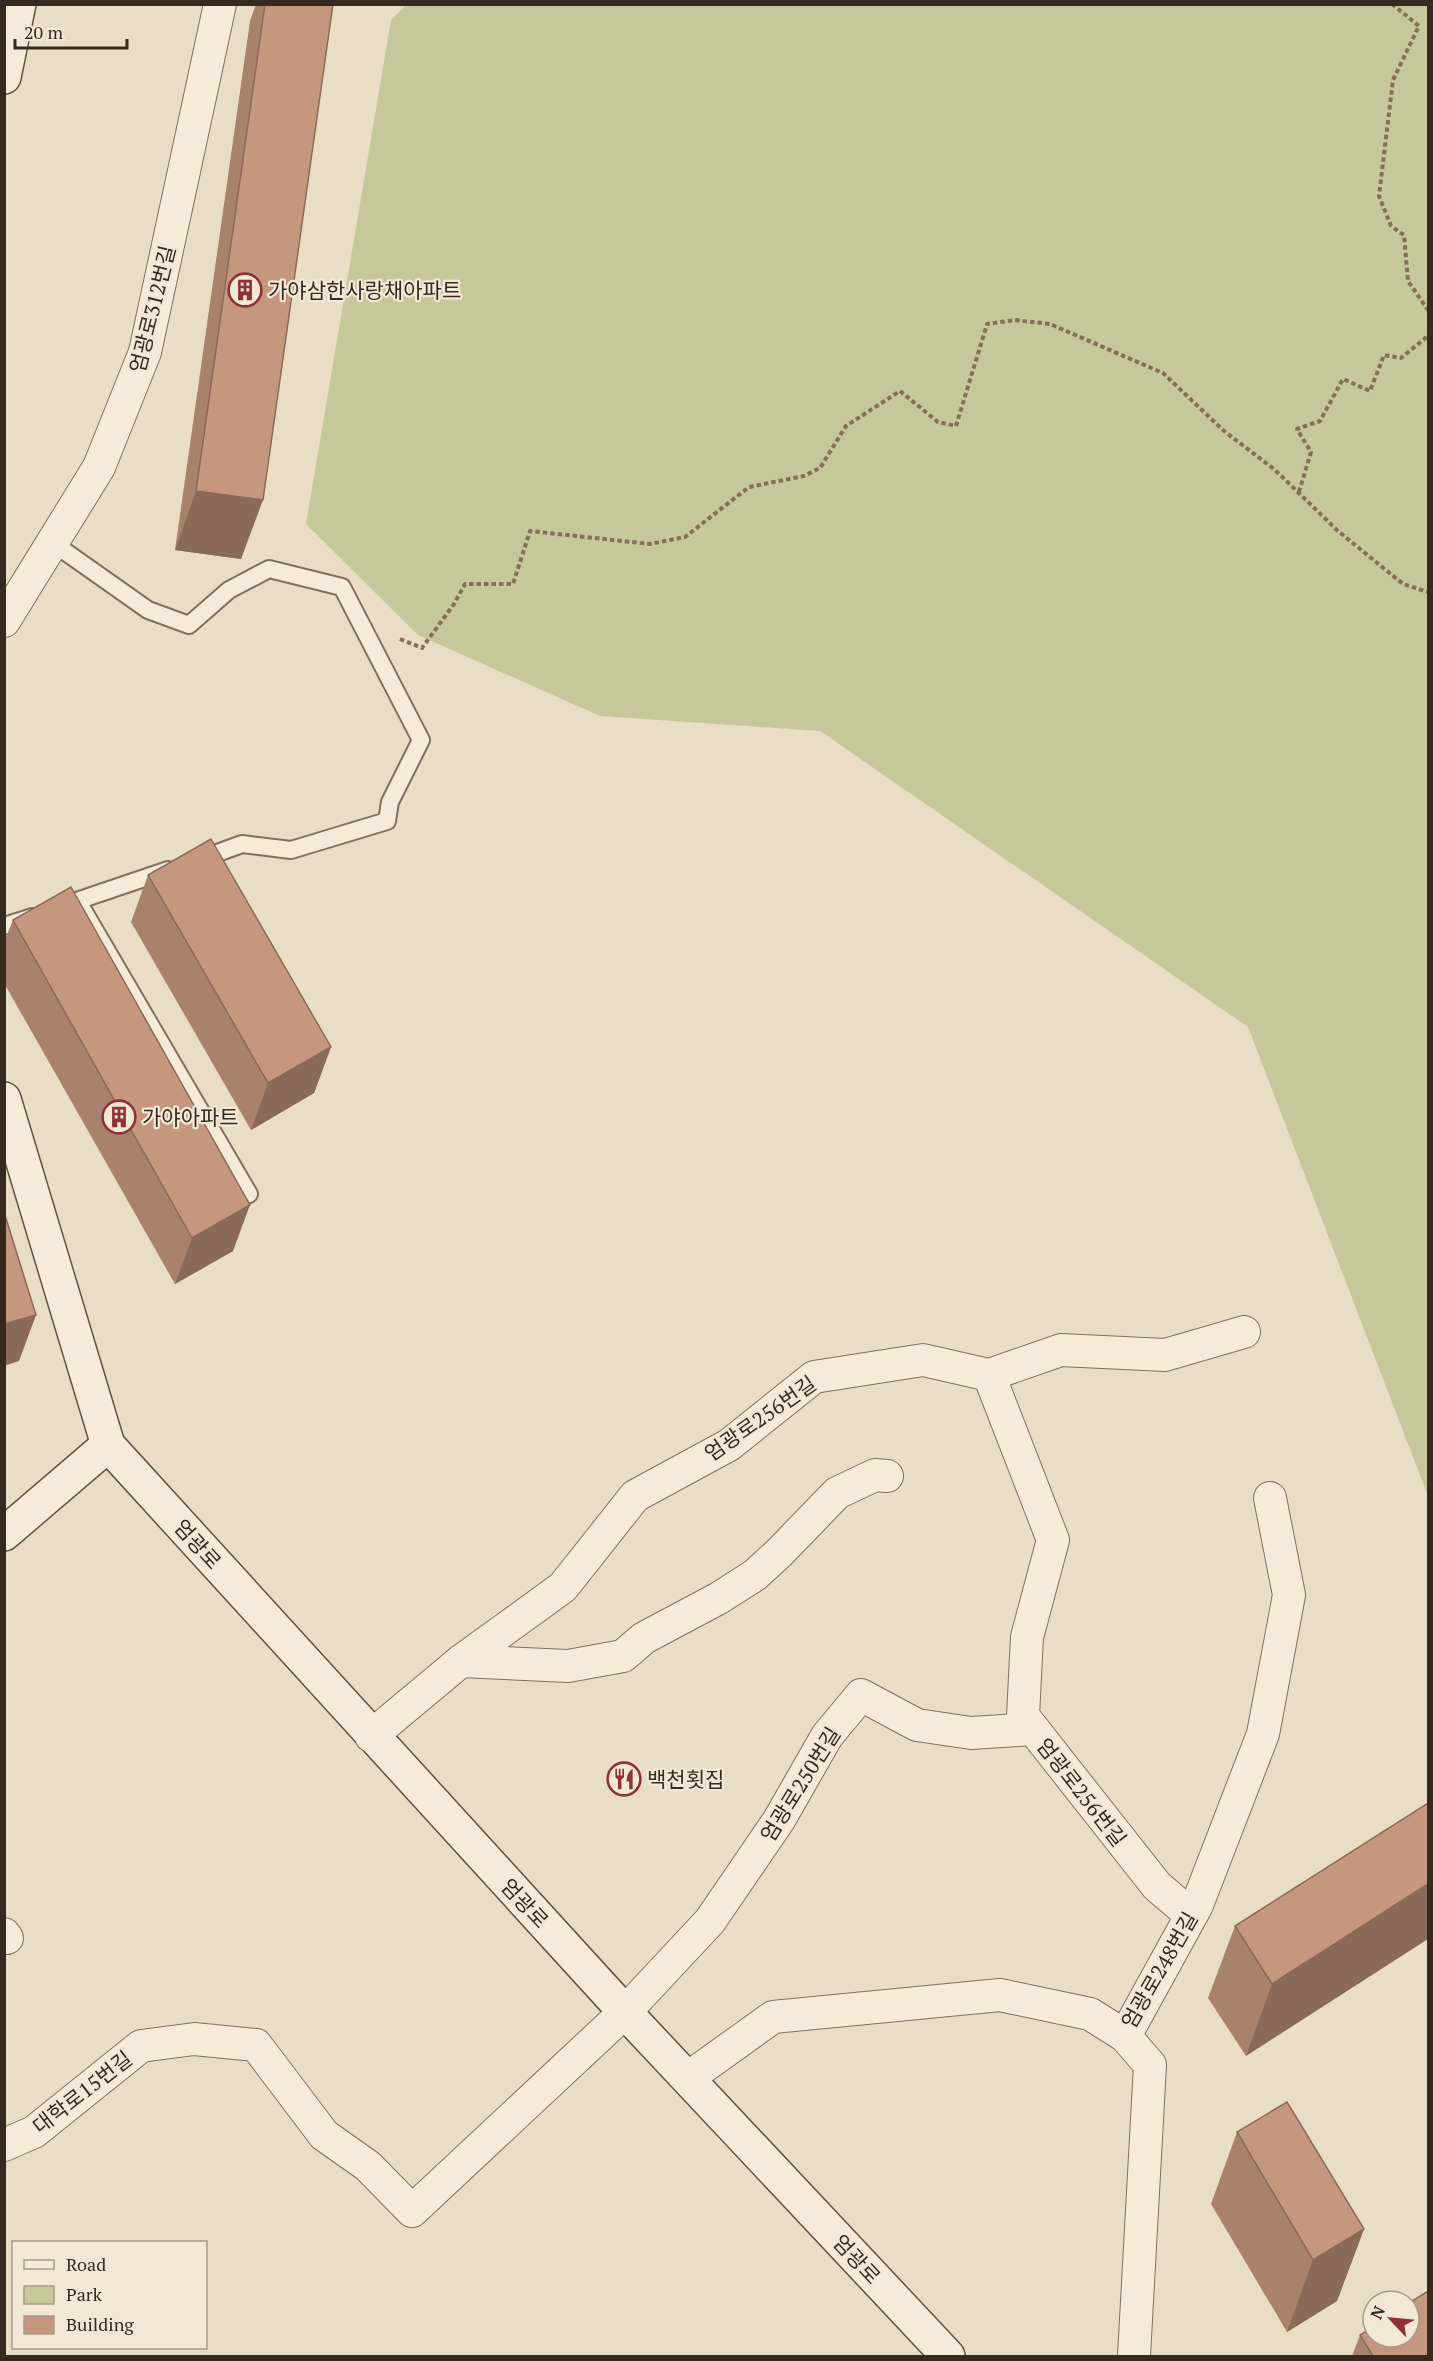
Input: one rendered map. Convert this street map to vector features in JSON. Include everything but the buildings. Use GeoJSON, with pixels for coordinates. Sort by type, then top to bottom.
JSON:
{"type":"FeatureCollection","features":[{"type":"Feature","properties":{"kind":"main road"},"geometry":{"type":"LineString","coordinates":[[4,77],[19,4]]}},
{"type":"Feature","properties":{"kind":"main road","name":"엄광로"},"geometry":{"type":"LineString","coordinates":[[4,1099],[108,1445],[625,2012],[948,2356]]}},
{"type":"Feature","properties":{"kind":"main road"},"geometry":{"type":"LineString","coordinates":[[4,1534],[108,1445]]}},
{"type":"Feature","properties":{"kind":"street","name":"엄광로312번길"},"geometry":{"type":"LineString","coordinates":[[4,621],[99,467],[145,352],[220,4]]}},
{"type":"Feature","properties":{"kind":"street"},"geometry":{"type":"LineString","coordinates":[[989,1375],[1061,1350],[1165,1355],[1244,1332]]}},
{"type":"Feature","properties":{"kind":"street","name":"엄광로256번길"},"geometry":{"type":"LineString","coordinates":[[371,1736],[461,1661],[563,1587],[635,1496],[729,1445],[814,1377],[923,1360],[989,1375],[1053,1540],[1027,1637],[1023,1716],[1157,1886],[1191,1915]]}},
{"type":"Feature","properties":{"kind":"street"},"geometry":{"type":"LineString","coordinates":[[461,1661],[568,1666],[623,1656],[644,1638],[719,1598],[754,1575],[779,1553],[837,1493],[875,1475],[887,1476]]}},
{"type":"Feature","properties":{"kind":"street","name":"엄광로248번길"},"geometry":{"type":"LineString","coordinates":[[688,2078],[772,2017],[988,1996],[1000,1995],[1090,2014],[1125,2036],[1191,1915],[1263,1734],[1289,1595],[1270,1498]]}},
{"type":"Feature","properties":{"kind":"street","name":"엄광로250번길"},"geometry":{"type":"LineString","coordinates":[[625,2012],[710,1921],[779,1820],[827,1736],[861,1695],[917,1725],[971,1733],[1033,1730]]}},
{"type":"Feature","properties":{"kind":"street","name":"대학로15번길"},"geometry":{"type":"LineString","coordinates":[[4,2145],[34,2132],[141,2046],[194,2040],[256,2045],[324,2135],[368,2166],[412,2211],[625,2012]]}},
{"type":"Feature","properties":{"kind":"street"},"geometry":{"type":"LineString","coordinates":[[1125,2036],[1150,2065],[1134,2356]]}},
{"type":"Feature","properties":{"kind":"lane"},"geometry":{"type":"LineString","coordinates":[[4,926],[242,844],[291,850],[387,820],[390,802],[421,740],[342,587],[269,569],[229,590],[189,625],[148,609],[53,543]]}},
{"type":"Feature","properties":{"kind":"lane"},"geometry":{"type":"LineString","coordinates":[[78,901],[249,1194]]}},
{"type":"Feature","properties":{"kind":"path"},"geometry":{"type":"LineString","coordinates":[[1392,4],[1419,26],[1393,80],[1379,196],[1391,226],[1404,235],[1408,281],[1428,310]]}},
{"type":"Feature","properties":{"kind":"path"},"geometry":{"type":"LineString","coordinates":[[360,623],[422,648],[454,604],[465,584],[513,584],[530,531],[650,544],[685,537],[749,487],[804,476],[820,468],[846,426],[900,391],[938,422],[956,426],[987,324],[1015,320],[1050,324],[1163,373],[1224,431],[1274,469],[1338,531],[1403,584],[1428,592]]}},
{"type":"Feature","properties":{"kind":"path"},"geometry":{"type":"LineString","coordinates":[[1299,492],[1311,452],[1297,429],[1320,421],[1343,379],[1370,390],[1384,355],[1401,358],[1428,336]]}},
{"type":"Feature","properties":{"kind":"green space"},"geometry":{"type":"Polygon","coordinates":[[[406,5],[1428,5],[1428,1496],[1248,1027],[820,731],[600,716],[418,635],[306,524],[391,20],[406,5]]]}},
{"type":"Feature","properties":{"kind":"place","name":"가야삼한사랑채아파트"},"geometry":{"type":"Point","coordinates":[245,290]}},
{"type":"Feature","properties":{"kind":"place","name":"가야아파트"},"geometry":{"type":"Point","coordinates":[119,1117]}},
{"type":"Feature","properties":{"kind":"place","name":"백천횟집"},"geometry":{"type":"Point","coordinates":[624,1779]}}]}
